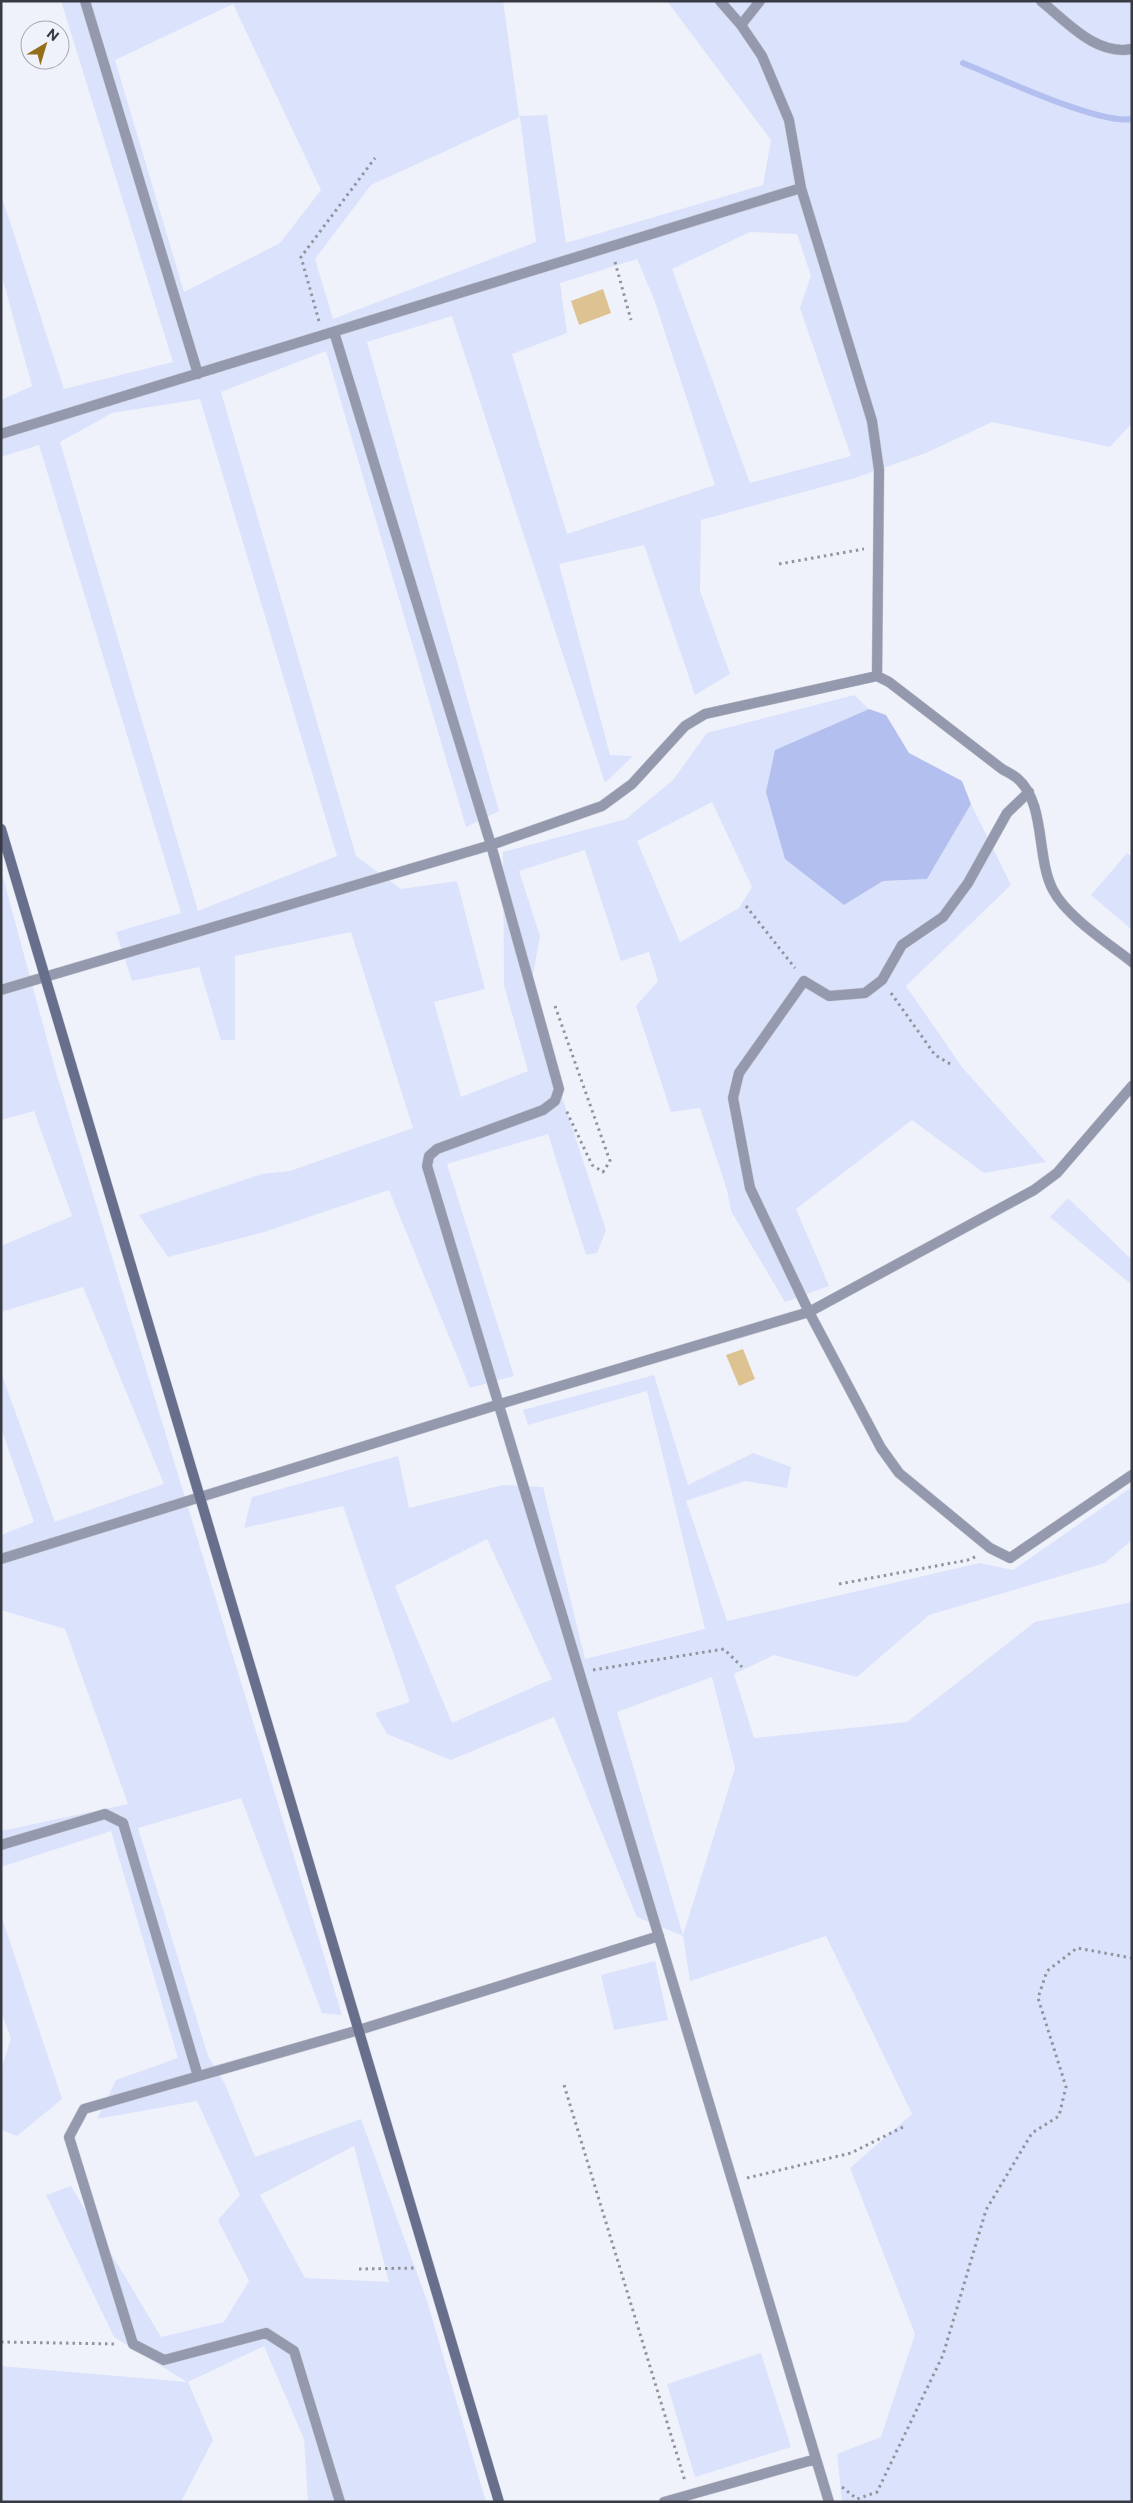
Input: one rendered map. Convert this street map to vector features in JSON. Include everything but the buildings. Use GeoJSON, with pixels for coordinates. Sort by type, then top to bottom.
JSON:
{"type":"FeatureCollection","features":[{"type":"Feature","properties":{"kind":"street"},"geometry":{"type":"LineString","coordinates":[[85,1],[198,374]]}},
{"type":"Feature","properties":{"kind":"street"},"geometry":{"type":"LineString","coordinates":[[720,1],[741,25],[762,56],[789,120],[800,188],[872,421],[879,470],[876,676]]}},
{"type":"Feature","properties":{"kind":"street"},"geometry":{"type":"LineString","coordinates":[[741,25],[760,1]]}},
{"type":"Feature","properties":{"kind":"street"},"geometry":{"type":"LineString","coordinates":[[1041,1],[1094,44],[1120,51],[1132,49]]}},
{"type":"Feature","properties":{"kind":"street"},"geometry":{"type":"LineString","coordinates":[[1,434],[800,188]]}},
{"type":"Feature","properties":{"kind":"street"},"geometry":{"type":"LineString","coordinates":[[334,332],[491,845],[519,953],[559,1089],[554,1101],[543,1110],[437,1149],[429,1156],[427,1166],[829,2502]]}},
{"type":"Feature","properties":{"kind":"street"},"geometry":{"type":"LineString","coordinates":[[1,990],[491,845],[602,806],[632,784],[685,726],[705,714],[876,676],[888,682],[1002,770],[1018,778],[1028,792],[1035,811],[1044,871],[1054,892],[1073,914],[1132,962]]}},
{"type":"Feature","properties":{"kind":"street"},"geometry":{"type":"LineString","coordinates":[[1028,792],[1007,813],[968,883],[943,917],[902,945],[882,980],[865,992],[829,996],[804,981],[740,1073],[733,1098],[750,1188],[809,1312],[881,1448],[899,1474],[990,1548],[1010,1558],[1132,1475]]}},
{"type":"Feature","properties":{"kind":"street"},"geometry":{"type":"LineString","coordinates":[[1,829],[499,2502]]}},
{"type":"Feature","properties":{"kind":"street"},"geometry":{"type":"LineString","coordinates":[[1,1559],[500,1404],[809,1312],[1034,1190],[1057,1173],[1132,1086]]}},
{"type":"Feature","properties":{"kind":"street"},"geometry":{"type":"LineString","coordinates":[[1,1845],[105,1814],[123,1823],[198,2076]]}},
{"type":"Feature","properties":{"kind":"street"},"geometry":{"type":"LineString","coordinates":[[340,2502],[294,2350],[266,2333],[164,2360],[133,2344],[69,2137],[84,2109],[359,2030],[658,1936]]}},
{"type":"Feature","properties":{"kind":"street"},"geometry":{"type":"LineString","coordinates":[[664,2502],[816,2459]]}},
{"type":"Feature","properties":{"kind":"path"},"geometry":{"type":"LineString","coordinates":[[334,332],[318,320],[300,257],[375,158]]}},
{"type":"Feature","properties":{"kind":"path"},"geometry":{"type":"LineString","coordinates":[[612,246],[630,320]]}},
{"type":"Feature","properties":{"kind":"path"},"geometry":{"type":"LineString","coordinates":[[779,564],[877,547]]}},
{"type":"Feature","properties":{"kind":"path"},"geometry":{"type":"LineString","coordinates":[[746,906],[804,981]]}},
{"type":"Feature","properties":{"kind":"path"},"geometry":{"type":"LineString","coordinates":[[882,980],[935,1055],[952,1065]]}},
{"type":"Feature","properties":{"kind":"path"},"geometry":{"type":"LineString","coordinates":[[839,1584],[968,1560],[990,1548]]}},
{"type":"Feature","properties":{"kind":"path"},"geometry":{"type":"LineString","coordinates":[[580,1672],[724,1649],[742,1667]]}},
{"type":"Feature","properties":{"kind":"path"},"geometry":{"type":"LineString","coordinates":[[838,2481],[843,2489],[857,2499],[878,2492],[943,2355],[986,2210],[1032,2133],[1059,2116],[1066,2087],[1038,1998],[1047,1971],[1077,1948],[1132,1958]]}},
{"type":"Feature","properties":{"kind":"path"},"geometry":{"type":"LineString","coordinates":[[564,2085],[689,2495]]}},
{"type":"Feature","properties":{"kind":"path"},"geometry":{"type":"LineString","coordinates":[[732,2181],[851,2154],[904,2126]]}},
{"type":"Feature","properties":{"kind":"path"},"geometry":{"type":"LineString","coordinates":[[360,2269],[430,2268]]}},
{"type":"Feature","properties":{"kind":"path"},"geometry":{"type":"LineString","coordinates":[[1,2342],[133,2344]]}},
{"type":"Feature","properties":{"kind":"shaded area"},"geometry":{"type":"Polygon","coordinates":[[[61,1],[503,1],[519,116],[547,115],[566,243],[763,185],[771,140],[667,1],[1132,1],[1132,423],[1110,447],[992,422],[926,453],[855,478],[701,520],[700,591],[730,674],[695,695],[644,545],[559,564],[610,755],[633,756],[605,783],[452,316],[367,342],[499,811],[466,827],[326,351],[221,392],[356,856],[401,889],[457,881],[485,989],[434,1002],[461,1097],[528,1071],[504,985],[503,852],[626,819],[673,780],[707,733],[854,695],[869,709],[775,750],[844,905],[883,881],[927,879],[971,804],[1011,885],[906,986],[962,1067],[1046,1162],[984,1173],[912,1120],[796,1209],[829,1286],[785,1302],[731,1211],[727,1190],[700,1108],[671,1112],[636,1006],[658,981],[649,952],[621,961],[585,850],[519,871],[540,936],[529,997],[606,1230],[597,1253],[586,1255],[548,1134],[447,1164],[514,1376],[470,1388],[389,1190],[261,1233],[168,1257],[139,1215],[262,1174],[290,1171],[413,1128],[351,932],[235,956],[235,1040],[221,1040],[199,967],[132,981],[116,932],[181,913],[39,445],[1,457],[1,400],[32,386],[1,273],[1,194],[64,389],[173,362],[70,30],[70,20],[67,20],[61,1]],[[233,4],[115,60],[184,292],[280,243],[321,190],[233,4]],[[520,117],[371,185],[315,259],[333,319],[536,242],[520,117]],[[750,232],[672,269],[750,483],[851,456],[800,308],[811,276],[797,234],[750,232]],[[637,259],[560,283],[567,333],[512,354],[567,534],[715,485],[654,299],[637,259]],[[200,399],[112,413],[60,442],[198,911],[337,856],[200,399]],[[712,802],[637,841],[680,942],[739,908],[752,887],[712,802]]]}},
{"type":"Feature","properties":{"kind":"shaded area"},"geometry":{"type":"Polygon","coordinates":[[[1127,853],[1132,857],[1132,930],[1091,895],[1127,853]]]}},
{"type":"Feature","properties":{"kind":"shaded area"},"geometry":{"type":"Polygon","coordinates":[[[1,870],[55,1069],[342,2015],[322,2013],[241,1798],[138,1828],[208,2056],[225,2084],[255,2157],[361,2119],[427,2301],[486,2502],[308,2502],[304,2439],[264,2346],[188,2382],[213,2440],[181,2502],[1,2502],[1,2366],[187,2382],[114,2337],[46,2195],[71,2186],[161,2337],[224,2322],[249,2281],[218,2220],[240,2195],[197,2101],[97,2119],[116,2080],[178,2058],[111,1831],[1,1867],[1,1831],[128,1804],[65,1629],[1,1610],[1,1535],[34,1522],[1,1428],[1,1372],[55,1522],[164,1484],[83,1287],[1,1312],[1,1246],[72,1216],[34,1111],[1,1120],[1,870]],[[354,2146],[260,2195],[305,2278],[389,2282],[354,2146]]]}},
{"type":"Feature","properties":{"kind":"shaded area"},"geometry":{"type":"Polygon","coordinates":[[[1068,1198],[1132,1260],[1132,1285],[1050,1217],[1068,1198]]]}},
{"type":"Feature","properties":{"kind":"shaded area"},"geometry":{"type":"Polygon","coordinates":[[[654,1375],[688,1485],[753,1453],[791,1467],[787,1488],[745,1481],[686,1501],[727,1621],[980,1563],[1013,1570],[1132,1487],[1132,1540],[1105,1563],[929,1615],[857,1677],[774,1655],[734,1674],[754,1738],[907,1722],[1035,1622],[1132,1602],[1132,2502],[842,2502],[837,2454],[881,2437],[915,2334],[850,2168],[912,2114],[826,1936],[690,1981],[683,1936],[637,1917],[554,1717],[451,1760],[387,1734],[375,1713],[410,1702],[343,1506],[244,1528],[252,1497],[398,1456],[409,1508],[503,1485],[543,1487],[585,1659],[705,1629],[647,1391],[528,1425],[523,1410],[654,1375]],[[487,1539],[395,1586],[452,1723],[552,1679],[487,1539]],[[712,1677],[617,1712],[683,1935],[735,1768],[712,1677]]]}},
{"type":"Feature","properties":{"kind":"shaded area"},"geometry":{"type":"Polygon","coordinates":[[[1,1915],[62,2099],[17,2136],[1,2130],[1,2070],[11,2038],[1,2012],[1,1915]]]}},
{"type":"Feature","properties":{"kind":"shaded area"},"geometry":{"type":"Polygon","coordinates":[[[655,1961],[668,2020],[614,2030],[601,1975],[655,1961]]]}},
{"type":"Feature","properties":{"kind":"shaded area"},"geometry":{"type":"Polygon","coordinates":[[[761,2353],[791,2447],[695,2477],[667,2384],[761,2353]]]}},
{"type":"Feature","properties":{"kind":"water"},"geometry":{"type":"Polygon","coordinates":[[[869,709],[886,715],[909,753],[962,781],[971,804],[927,879],[883,881],[844,905],[785,859],[766,792],[775,750],[869,709]]]}},
{"type":"Feature","properties":{"kind":"waterway"},"geometry":{"type":"LineString","coordinates":[[963,63],[1073,108],[1117,119],[1132,119]]}}]}
